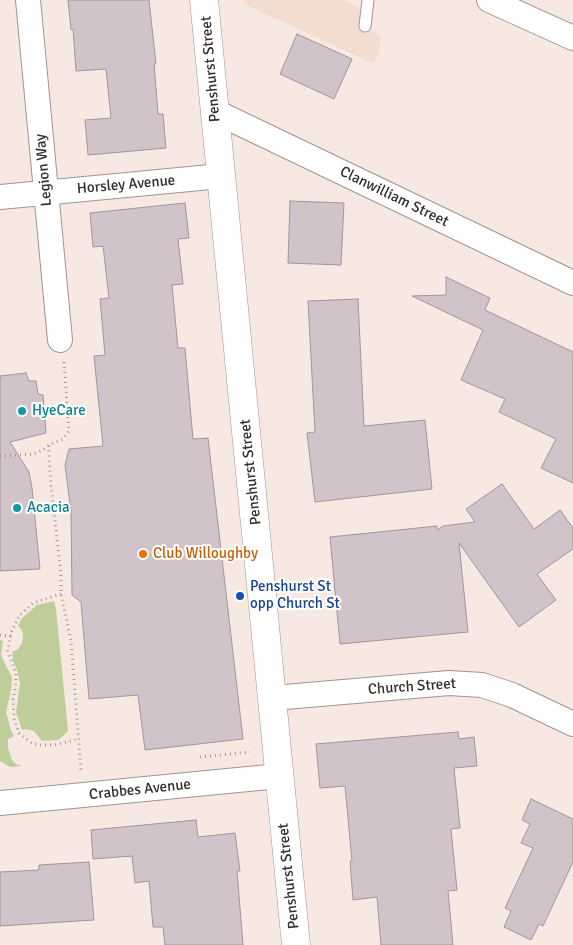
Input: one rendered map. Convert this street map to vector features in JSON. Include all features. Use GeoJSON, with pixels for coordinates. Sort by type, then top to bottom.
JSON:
{"type":"FeatureCollection","features":[{"type":"Feature","properties":{"kind":"main road","name":"Penshurst Street"},"geometry":{"type":"LineString","coordinates":[[204,0],[296,945]]}},
{"type":"Feature","properties":{"kind":"street","name":"Legion Way"},"geometry":{"type":"LineString","coordinates":[[28,0],[60,340]]}},
{"type":"Feature","properties":{"kind":"street"},"geometry":{"type":"LineString","coordinates":[[489,0],[573,38]]}},
{"type":"Feature","properties":{"kind":"street","name":"Clanwilliam Street"},"geometry":{"type":"LineString","coordinates":[[214,111],[573,283]]}},
{"type":"Feature","properties":{"kind":"street","name":"Horsley Avenue"},"geometry":{"type":"LineString","coordinates":[[0,197],[221,176]]}},
{"type":"Feature","properties":{"kind":"street","name":"Church Street"},"geometry":{"type":"LineString","coordinates":[[273,698],[449,682],[482,685],[512,695],[573,724]]}},
{"type":"Feature","properties":{"kind":"street","name":"Crabbes Avenue"},"geometry":{"type":"LineString","coordinates":[[0,803],[279,776]]}},
{"type":"Feature","properties":{"kind":"lane"},"geometry":{"type":"LineString","coordinates":[[365,26],[368,0]]}},
{"type":"Feature","properties":{"kind":"path"},"geometry":{"type":"LineString","coordinates":[[0,456],[34,454],[63,439],[69,430],[65,368],[60,340]]}},
{"type":"Feature","properties":{"kind":"path"},"geometry":{"type":"LineString","coordinates":[[50,445],[51,486],[61,575],[61,594],[71,640],[81,770]]}},
{"type":"Feature","properties":{"kind":"path"},"geometry":{"type":"LineString","coordinates":[[61,594],[33,602],[19,616],[10,636],[8,651],[16,674],[13,699],[14,718],[19,733],[33,744],[54,745],[79,739]]}},
{"type":"Feature","properties":{"kind":"path"},"geometry":{"type":"LineString","coordinates":[[0,635],[10,636]]}},
{"type":"Feature","properties":{"kind":"shaded area"},"geometry":{"type":"Polygon","coordinates":[[[244,0],[343,0],[361,8],[360,26],[381,36],[379,52],[374,64],[244,4],[244,0]]]}},
{"type":"Feature","properties":{"kind":"green space"},"geometry":{"type":"Polygon","coordinates":[[[54,601],[68,731],[58,740],[43,741],[34,731],[22,730],[16,712],[20,683],[12,652],[18,649],[22,643],[22,630],[18,626],[22,618],[37,605],[54,601]]]}},
{"type":"Feature","properties":{"kind":"green space"},"geometry":{"type":"Polygon","coordinates":[[[0,640],[3,641],[1,655],[12,677],[6,712],[14,736],[8,739],[8,748],[12,760],[22,766],[10,767],[0,761],[0,640]]]}},
{"type":"Feature","properties":{"kind":"building"},"geometry":{"type":"Polygon","coordinates":[[[68,0],[149,0],[156,64],[154,64],[158,114],[163,114],[166,148],[88,155],[85,120],[111,118],[106,69],[76,71],[73,29],[71,30],[68,0]]]}},
{"type":"Feature","properties":{"kind":"building"},"geometry":{"type":"Polygon","coordinates":[[[297,34],[352,59],[334,99],[280,74],[297,34]]]}},
{"type":"Feature","properties":{"kind":"building"},"geometry":{"type":"Polygon","coordinates":[[[290,201],[344,203],[341,265],[288,263],[290,201]]]}},
{"type":"Feature","properties":{"kind":"building"},"geometry":{"type":"Polygon","coordinates":[[[185,203],[189,238],[178,239],[183,284],[172,285],[178,348],[185,348],[193,439],[208,438],[243,739],[145,750],[138,695],[89,699],[81,602],[72,595],[71,512],[65,465],[69,449],[103,446],[94,356],[105,355],[100,299],[109,298],[103,246],[93,247],[90,213],[185,203]]]}},
{"type":"Feature","properties":{"kind":"building"},"geometry":{"type":"Polygon","coordinates":[[[446,277],[490,298],[485,310],[573,352],[573,483],[541,468],[556,439],[499,412],[505,399],[461,380],[483,330],[412,296],[446,295],[446,277]]]}},
{"type":"Feature","properties":{"kind":"building"},"geometry":{"type":"Polygon","coordinates":[[[358,299],[364,426],[425,420],[432,489],[315,502],[307,433],[315,432],[308,301],[358,299]]]}},
{"type":"Feature","properties":{"kind":"building"},"geometry":{"type":"Polygon","coordinates":[[[26,373],[29,381],[36,381],[38,394],[43,395],[46,433],[10,442],[29,472],[40,569],[0,571],[0,376],[26,373]]]}},
{"type":"Feature","properties":{"kind":"building"},"geometry":{"type":"Polygon","coordinates":[[[502,484],[534,529],[560,510],[573,528],[573,549],[537,574],[556,600],[519,627],[459,543],[468,632],[340,644],[330,537],[437,526],[437,530],[443,526],[475,522],[466,509],[502,484]]]}},
{"type":"Feature","properties":{"kind":"building"},"geometry":{"type":"Polygon","coordinates":[[[458,732],[459,739],[474,737],[477,766],[454,768],[460,828],[451,829],[457,890],[448,891],[453,945],[381,945],[377,897],[353,900],[350,861],[352,861],[345,786],[320,788],[316,744],[458,732]]]}},
{"type":"Feature","properties":{"kind":"building"},"geometry":{"type":"Polygon","coordinates":[[[531,799],[573,819],[573,862],[543,926],[539,924],[531,940],[504,927],[511,911],[505,908],[533,848],[521,843],[530,824],[522,820],[531,799]]]}},
{"type":"Feature","properties":{"kind":"building"},"geometry":{"type":"Polygon","coordinates":[[[196,820],[198,837],[235,833],[240,871],[237,871],[243,945],[165,945],[163,927],[153,927],[149,881],[135,883],[132,856],[93,859],[91,830],[196,820]]]}},
{"type":"Feature","properties":{"kind":"building"},"geometry":{"type":"Polygon","coordinates":[[[89,862],[94,920],[0,926],[0,872],[39,870],[39,865],[89,862]]]}},
{"type":"Feature","properties":{"kind":"place","name":"HyeCare"},"geometry":{"type":"Point","coordinates":[22,411]}},
{"type":"Feature","properties":{"kind":"place","name":"Acacia"},"geometry":{"type":"Point","coordinates":[17,508]}},
{"type":"Feature","properties":{"kind":"place","name":"Club Willoughby"},"geometry":{"type":"Point","coordinates":[143,554]}},
{"type":"Feature","properties":{"kind":"place","name":"Penshurst St opp Church St"},"geometry":{"type":"Point","coordinates":[240,596]}}]}
